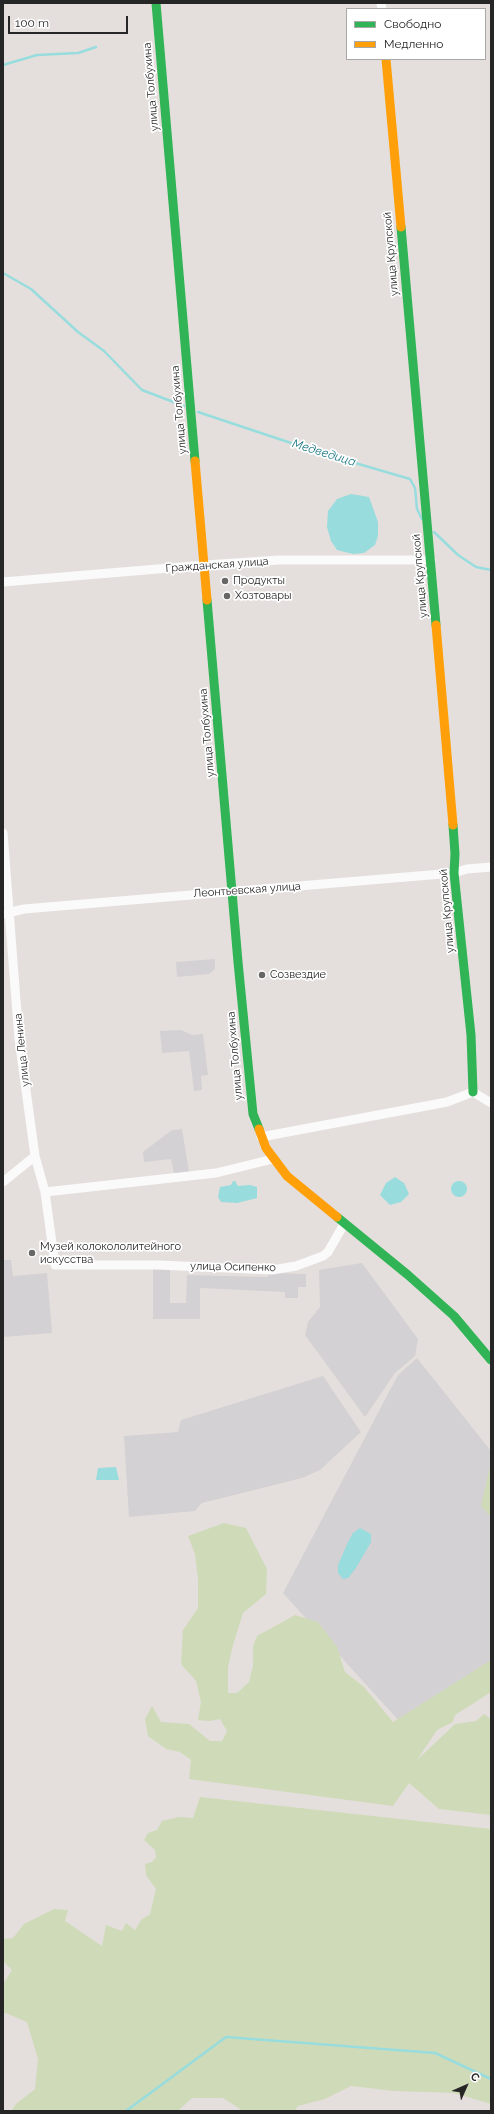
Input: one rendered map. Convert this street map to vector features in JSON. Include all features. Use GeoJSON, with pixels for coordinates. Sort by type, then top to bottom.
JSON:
{"type":"FeatureCollection","features":[{"type":"Feature","properties":{"kind":"main road","name":"улица Толбухина"},"geometry":{"type":"LineString","coordinates":[[156,3],[252,1107],[261,1137],[273,1159],[287,1176],[408,1275],[454,1316],[491,1360]]}},
{"type":"Feature","properties":{"kind":"main road","name":"улица Крупской"},"geometry":{"type":"LineString","coordinates":[[386,60],[431,560],[455,854],[454,873],[471,1035],[473,1092]]}},
{"type":"Feature","properties":{"kind":"street","name":"Гражданская улица"},"geometry":{"type":"LineString","coordinates":[[3,582],[280,560],[431,560]]}},
{"type":"Feature","properties":{"kind":"street","name":"улица Ленина"},"geometry":{"type":"LineString","coordinates":[[3,833],[6,914],[19,1039],[35,1156],[45,1192],[55,1265]]}},
{"type":"Feature","properties":{"kind":"street","name":"Леонтьевская улица"},"geometry":{"type":"LineString","coordinates":[[6,914],[24,909],[454,873],[467,869],[491,867]]}},
{"type":"Feature","properties":{"kind":"street"},"geometry":{"type":"LineString","coordinates":[[261,1137],[447,1102],[473,1092],[491,1103]]}},
{"type":"Feature","properties":{"kind":"street"},"geometry":{"type":"LineString","coordinates":[[3,1182],[35,1156]]}},
{"type":"Feature","properties":{"kind":"street"},"geometry":{"type":"LineString","coordinates":[[45,1192],[216,1173],[273,1159]]}},
{"type":"Feature","properties":{"kind":"street","name":"улица Осипенко"},"geometry":{"type":"LineString","coordinates":[[55,1265],[158,1265],[272,1270],[296,1266],[323,1256],[328,1252],[344,1224]]}},
{"type":"Feature","properties":{"kind":"shaded area"},"geometry":{"type":"Polygon","coordinates":[[[215,959],[215,969],[209,974],[177,977],[176,962],[215,959]]]}},
{"type":"Feature","properties":{"kind":"shaded area"},"geometry":{"type":"Polygon","coordinates":[[[181,1030],[192,1035],[203,1034],[208,1075],[201,1076],[202,1090],[194,1091],[189,1051],[162,1053],[160,1031],[181,1030]]]}},
{"type":"Feature","properties":{"kind":"shaded area"},"geometry":{"type":"Polygon","coordinates":[[[182,1129],[189,1172],[174,1174],[171,1159],[144,1162],[143,1152],[172,1130],[182,1129]]]}},
{"type":"Feature","properties":{"kind":"shaded area"},"geometry":{"type":"Polygon","coordinates":[[[3,1260],[11,1260],[13,1276],[47,1273],[52,1333],[3,1337],[3,1260]]]}},
{"type":"Feature","properties":{"kind":"shaded area"},"geometry":{"type":"Polygon","coordinates":[[[362,1263],[418,1339],[415,1356],[395,1373],[365,1417],[305,1335],[308,1322],[320,1307],[319,1270],[362,1263]]]}},
{"type":"Feature","properties":{"kind":"shaded area"},"geometry":{"type":"Polygon","coordinates":[[[153,1269],[170,1270],[170,1303],[186,1303],[187,1275],[268,1277],[269,1273],[306,1274],[306,1287],[298,1287],[298,1298],[285,1298],[285,1292],[200,1288],[200,1319],[153,1319],[153,1269]]]}},
{"type":"Feature","properties":{"kind":"shaded area"},"geometry":{"type":"Polygon","coordinates":[[[417,1358],[491,1451],[491,1666],[400,1722],[283,1593],[398,1375],[417,1358]]]}},
{"type":"Feature","properties":{"kind":"shaded area"},"geometry":{"type":"Polygon","coordinates":[[[323,1376],[361,1432],[320,1470],[302,1478],[202,1503],[195,1511],[129,1517],[124,1436],[178,1432],[181,1420],[323,1376]]]}},
{"type":"Feature","properties":{"kind":"green space"},"geometry":{"type":"Polygon","coordinates":[[[491,1462],[491,1517],[481,1506],[491,1462]]]}},
{"type":"Feature","properties":{"kind":"green space"},"geometry":{"type":"Polygon","coordinates":[[[224,1523],[246,1528],[267,1569],[266,1594],[243,1613],[228,1667],[228,1693],[237,1693],[249,1682],[253,1666],[253,1646],[257,1636],[295,1615],[318,1622],[337,1647],[345,1672],[364,1687],[393,1722],[491,1660],[491,1692],[455,1715],[453,1722],[437,1730],[417,1760],[455,1724],[476,1721],[484,1714],[491,1719],[491,1815],[439,1809],[409,1783],[393,1806],[189,1779],[191,1760],[180,1752],[166,1749],[148,1736],[145,1719],[152,1706],[161,1722],[189,1724],[210,1741],[222,1741],[227,1731],[220,1719],[210,1721],[198,1720],[201,1702],[196,1681],[181,1664],[183,1630],[198,1608],[198,1579],[195,1554],[188,1536],[224,1523]]]}},
{"type":"Feature","properties":{"kind":"green space"},"geometry":{"type":"Polygon","coordinates":[[[200,1797],[491,1829],[491,2104],[454,2093],[394,2091],[351,2086],[325,2099],[298,2106],[295,2111],[243,2111],[223,2098],[192,2098],[178,2111],[11,2111],[16,2104],[35,2089],[38,2059],[27,2022],[3,2012],[3,1984],[12,1970],[3,1961],[3,1939],[13,1938],[24,1924],[54,1909],[68,1910],[65,1921],[102,1946],[106,1925],[122,1931],[126,1923],[135,1930],[141,1920],[150,1914],[156,1889],[146,1875],[145,1864],[152,1862],[156,1857],[155,1850],[144,1840],[148,1833],[157,1830],[162,1821],[179,1817],[193,1818],[200,1797]]]}},
{"type":"Feature","properties":{"kind":"water"},"geometry":{"type":"Polygon","coordinates":[[[351,494],[369,497],[378,522],[378,536],[375,545],[364,553],[353,554],[337,550],[331,541],[327,527],[328,511],[337,499],[351,494]]]}},
{"type":"Feature","properties":{"kind":"water"},"geometry":{"type":"Polygon","coordinates":[[[395,1177],[404,1183],[409,1194],[401,1202],[390,1205],[380,1195],[386,1183],[395,1177]]]}},
{"type":"Feature","properties":{"kind":"water"},"geometry":{"type":"Polygon","coordinates":[[[233,1181],[235,1181],[238,1186],[250,1185],[257,1187],[257,1198],[237,1203],[221,1202],[218,1197],[220,1187],[231,1185],[233,1181]]]}},
{"type":"Feature","properties":{"kind":"water"},"geometry":{"type":"Polygon","coordinates":[[[456,1181],[462,1181],[467,1186],[465,1195],[462,1197],[456,1197],[451,1192],[451,1186],[456,1181]]]}},
{"type":"Feature","properties":{"kind":"water"},"geometry":{"type":"Polygon","coordinates":[[[116,1467],[119,1480],[96,1480],[98,1468],[116,1467]]]}},
{"type":"Feature","properties":{"kind":"water"},"geometry":{"type":"Polygon","coordinates":[[[360,1528],[371,1534],[371,1542],[356,1568],[348,1578],[343,1579],[338,1573],[338,1565],[353,1533],[360,1528]]]}},
{"type":"Feature","properties":{"kind":"waterway"},"geometry":{"type":"LineString","coordinates":[[3,65],[37,55],[78,53],[96,47]]}},
{"type":"Feature","properties":{"kind":"waterway","name":"Медведица"},"geometry":{"type":"LineString","coordinates":[[3,273],[31,289],[78,332],[104,351],[142,390],[184,406]]}},
{"type":"Feature","properties":{"kind":"waterway","name":"Медведица"},"geometry":{"type":"LineString","coordinates":[[198,412],[321,453],[410,479],[415,488],[417,509],[422,519]]}},
{"type":"Feature","properties":{"kind":"waterway","name":"Медведица"},"geometry":{"type":"LineString","coordinates":[[434,532],[458,555],[476,567],[491,570]]}},
{"type":"Feature","properties":{"kind":"waterway"},"geometry":{"type":"LineString","coordinates":[[126,2111],[226,2037],[435,2053],[491,2079]]}},
{"type":"Feature","properties":{"kind":"traffic: fast"},"geometry":{"type":"LineString","coordinates":[[156,3],[195,461]]}},
{"type":"Feature","properties":{"kind":"traffic: fast"},"geometry":{"type":"LineString","coordinates":[[401,227],[436,625]]}},
{"type":"Feature","properties":{"kind":"traffic: fast"},"geometry":{"type":"LineString","coordinates":[[207,600],[238,962],[253,1114],[259,1129]]}},
{"type":"Feature","properties":{"kind":"traffic: fast"},"geometry":{"type":"LineString","coordinates":[[453,825],[455,854],[454,873],[471,1035],[473,1092]]}},
{"type":"Feature","properties":{"kind":"traffic: fast"},"geometry":{"type":"LineString","coordinates":[[337,1217],[408,1275],[454,1316],[491,1360]]}},
{"type":"Feature","properties":{"kind":"traffic: slow"},"geometry":{"type":"LineString","coordinates":[[386,60],[401,227]]}},
{"type":"Feature","properties":{"kind":"traffic: slow"},"geometry":{"type":"LineString","coordinates":[[195,461],[207,600]]}},
{"type":"Feature","properties":{"kind":"traffic: slow"},"geometry":{"type":"LineString","coordinates":[[436,625],[453,825]]}},
{"type":"Feature","properties":{"kind":"traffic: slow"},"geometry":{"type":"LineString","coordinates":[[259,1129],[266,1148],[287,1176],[337,1217]]}},
{"type":"Feature","properties":{"kind":"place","name":"Продукты"},"geometry":{"type":"Point","coordinates":[225,581]}},
{"type":"Feature","properties":{"kind":"place","name":"Хозтовары"},"geometry":{"type":"Point","coordinates":[227,596]}},
{"type":"Feature","properties":{"kind":"place","name":"Созвездие"},"geometry":{"type":"Point","coordinates":[262,975]}},
{"type":"Feature","properties":{"kind":"place","name":"Музей колокололитейного искусства"},"geometry":{"type":"Point","coordinates":[32,1253]}}]}
